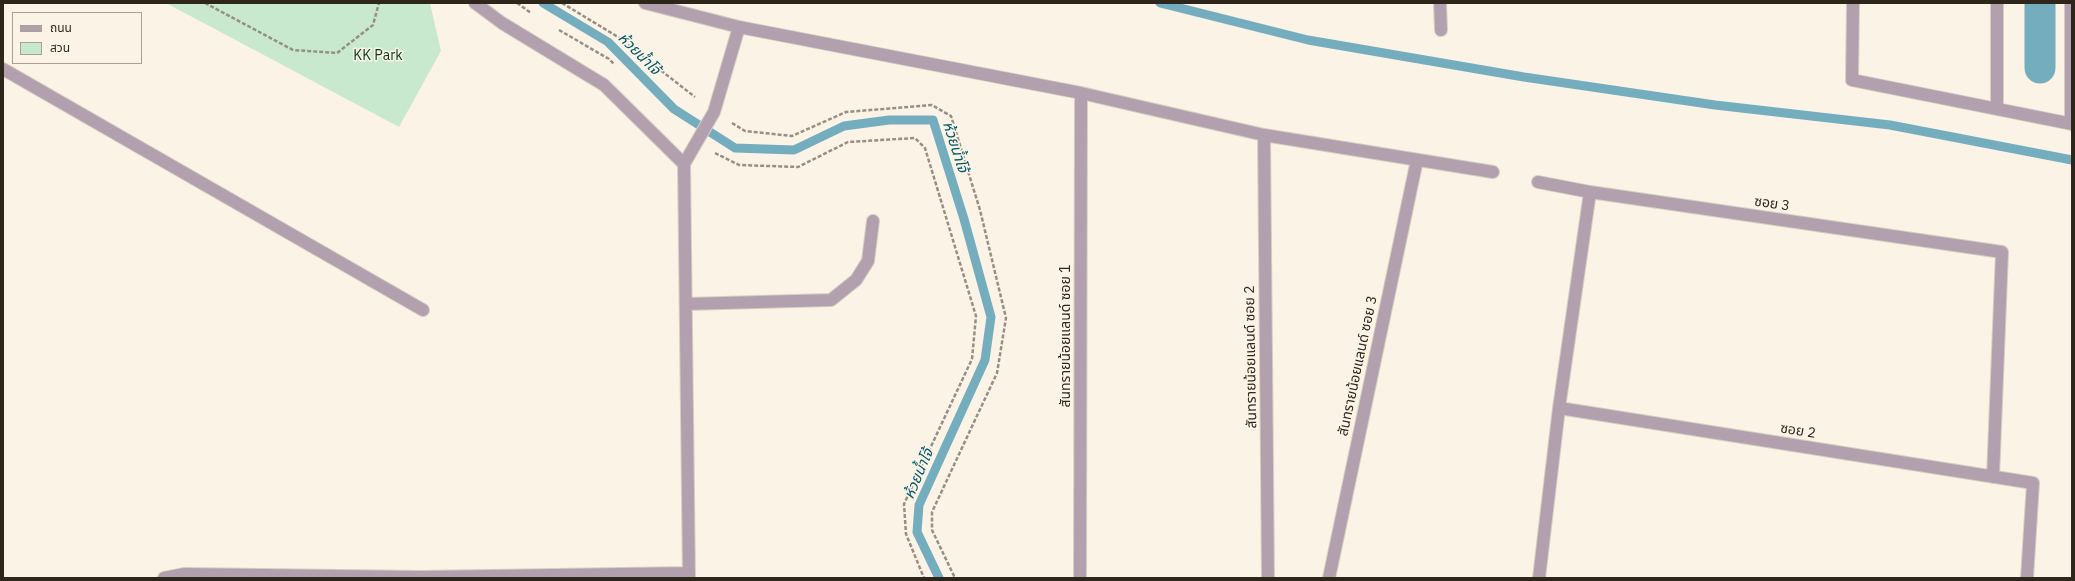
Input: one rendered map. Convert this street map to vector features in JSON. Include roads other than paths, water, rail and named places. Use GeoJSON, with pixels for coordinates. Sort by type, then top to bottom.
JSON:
{"type":"FeatureCollection","features":[{"type":"Feature","properties":{"kind":"street"},"geometry":{"type":"LineString","coordinates":[[475,3],[502,23],[604,85],[684,164]]}},
{"type":"Feature","properties":{"kind":"street"},"geometry":{"type":"LineString","coordinates":[[645,3],[739,27],[1081,93],[1264,135],[1493,172]]}},
{"type":"Feature","properties":{"kind":"street"},"geometry":{"type":"LineString","coordinates":[[1440,3],[1440,30]]}},
{"type":"Feature","properties":{"kind":"street"},"geometry":{"type":"LineString","coordinates":[[1853,3],[1852,80],[2072,124],[2071,3]]}},
{"type":"Feature","properties":{"kind":"street"},"geometry":{"type":"LineString","coordinates":[[1997,3],[1997,109]]}},
{"type":"Feature","properties":{"kind":"street"},"geometry":{"type":"LineString","coordinates":[[164,578],[184,576],[420,577],[689,575],[684,164],[714,112],[739,27]]}},
{"type":"Feature","properties":{"kind":"street"},"geometry":{"type":"LineString","coordinates":[[3,69],[423,310]]}},
{"type":"Feature","properties":{"kind":"street","name":"สันทรายน้อยแลนด์ ซอย 1"},"geometry":{"type":"LineString","coordinates":[[1080,578],[1081,93]]}},
{"type":"Feature","properties":{"kind":"street","name":"สันทรายน้อยแลนด์ ซอย 2"},"geometry":{"type":"LineString","coordinates":[[1264,135],[1268,578]]}},
{"type":"Feature","properties":{"kind":"street","name":"สันทรายน้อยแลนด์ ซอย 3"},"geometry":{"type":"LineString","coordinates":[[1329,578],[1417,160]]}},
{"type":"Feature","properties":{"kind":"street","name":"ซอย 3"},"geometry":{"type":"LineString","coordinates":[[1538,182],[1590,192],[2002,252],[1993,478]]}},
{"type":"Feature","properties":{"kind":"street"},"geometry":{"type":"LineString","coordinates":[[1539,578],[1559,408],[1590,192]]}},
{"type":"Feature","properties":{"kind":"street"},"geometry":{"type":"LineString","coordinates":[[686,304],[831,300],[856,280],[868,261],[873,221]]}},
{"type":"Feature","properties":{"kind":"street","name":"ซอย 2"},"geometry":{"type":"LineString","coordinates":[[1559,408],[1993,478],[2033,483],[2026,578]]}},
{"type":"Feature","properties":{"kind":"waterway","name":"ห้วยน้ำโจ้"},"geometry":{"type":"LineString","coordinates":[[543,3],[608,42],[674,109],[735,148],[794,150],[844,126],[889,120],[933,120],[964,219],[991,317],[985,360],[919,505],[917,532],[939,578]]}},
{"type":"Feature","properties":{"kind":"waterway"},"geometry":{"type":"LineString","coordinates":[[1160,3],[1308,40],[1524,77],[1715,105],[1890,125],[2072,160]]}},
{"type":"Feature","properties":{"kind":"waterway"},"geometry":{"type":"LineString","coordinates":[[2040,3],[2040,68]]}},
{"type":"Feature","properties":{"kind":"park label","name":"KK Park"},"geometry":{"type":"Point","coordinates":[378,56]}}]}
